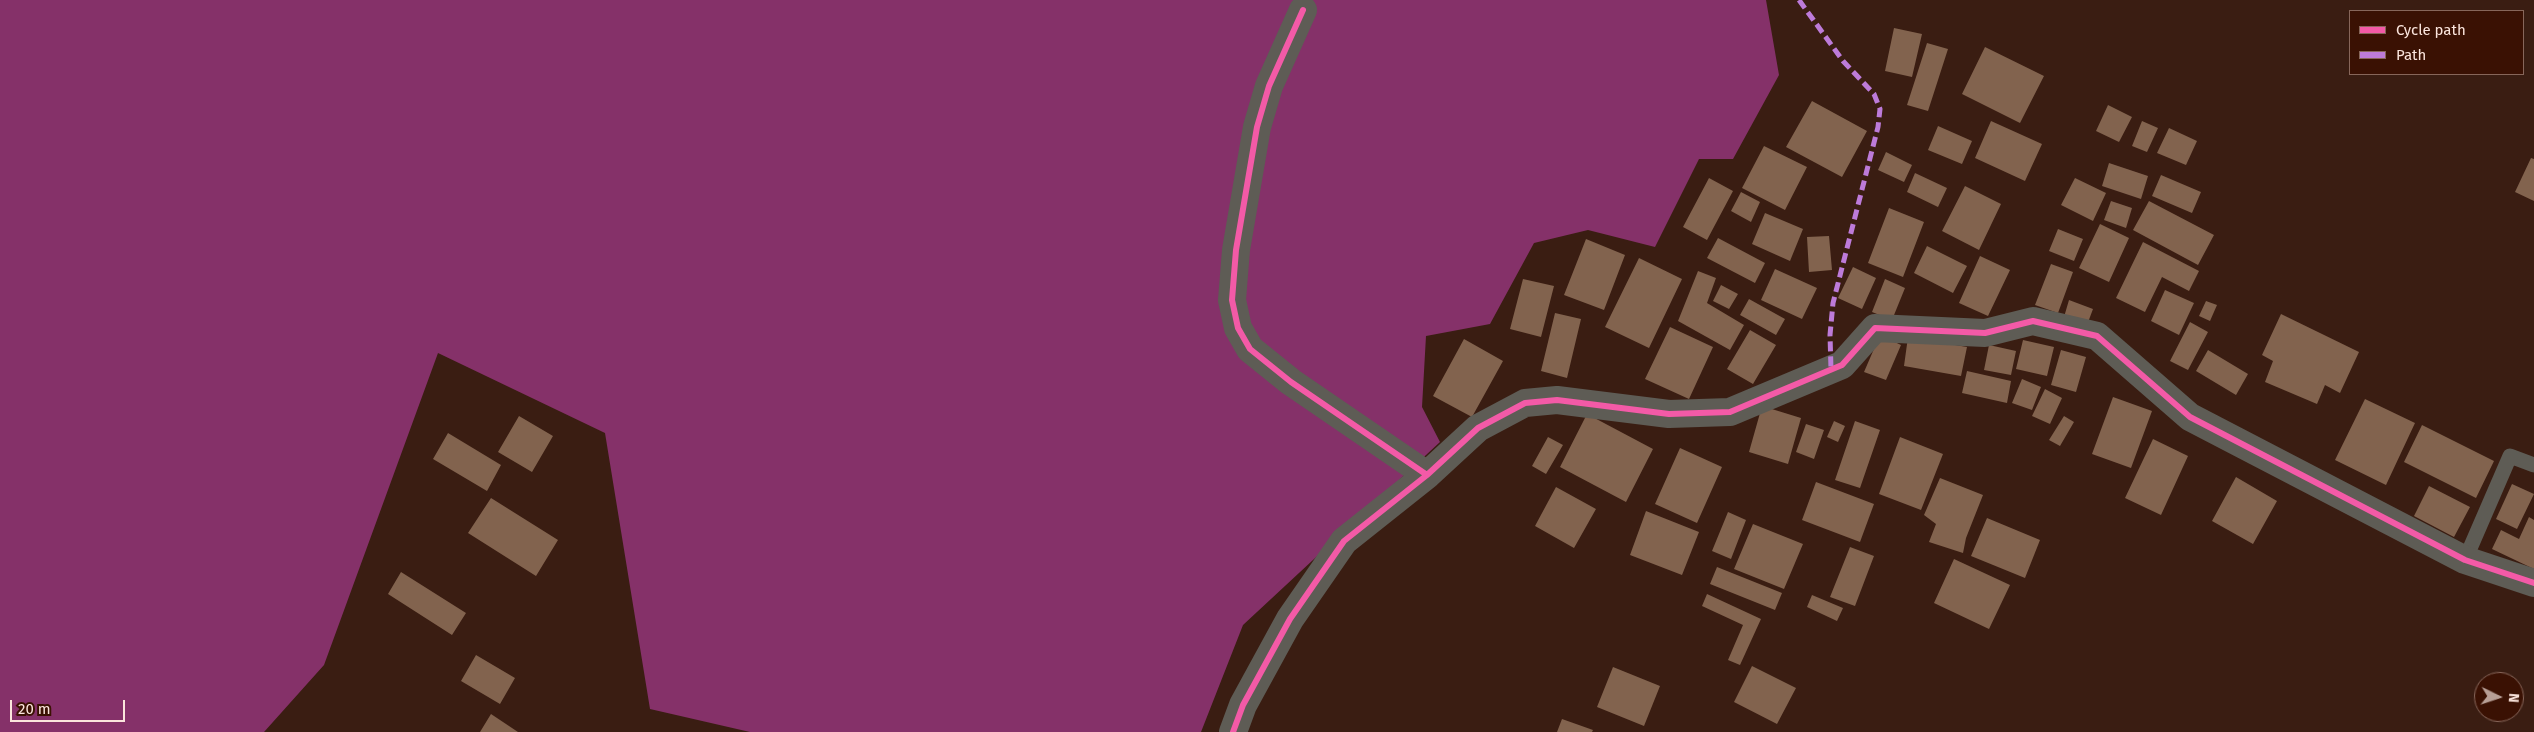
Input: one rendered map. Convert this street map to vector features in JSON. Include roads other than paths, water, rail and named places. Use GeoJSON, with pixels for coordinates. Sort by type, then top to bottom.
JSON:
{"type":"FeatureCollection","features":[{"type":"Feature","properties":{"kind":"street"},"geometry":{"type":"LineString","coordinates":[[1303,10],[1269,86],[1257,127],[1236,250],[1232,300],[1238,328],[1250,349],[1291,382],[1427,475]]}},
{"type":"Feature","properties":{"kind":"street"},"geometry":{"type":"LineString","coordinates":[[1233,732],[1243,705],[1290,619],[1344,541],[1427,475],[1478,428],[1525,403],[1557,400],[1669,414],[1730,412],[1842,365],[1875,328],[1986,332],[2033,321],[2097,336],[2190,417],[2465,560],[2534,584]]}},
{"type":"Feature","properties":{"kind":"lane"},"geometry":{"type":"LineString","coordinates":[[2465,560],[2510,456],[2534,465]]}}]}
